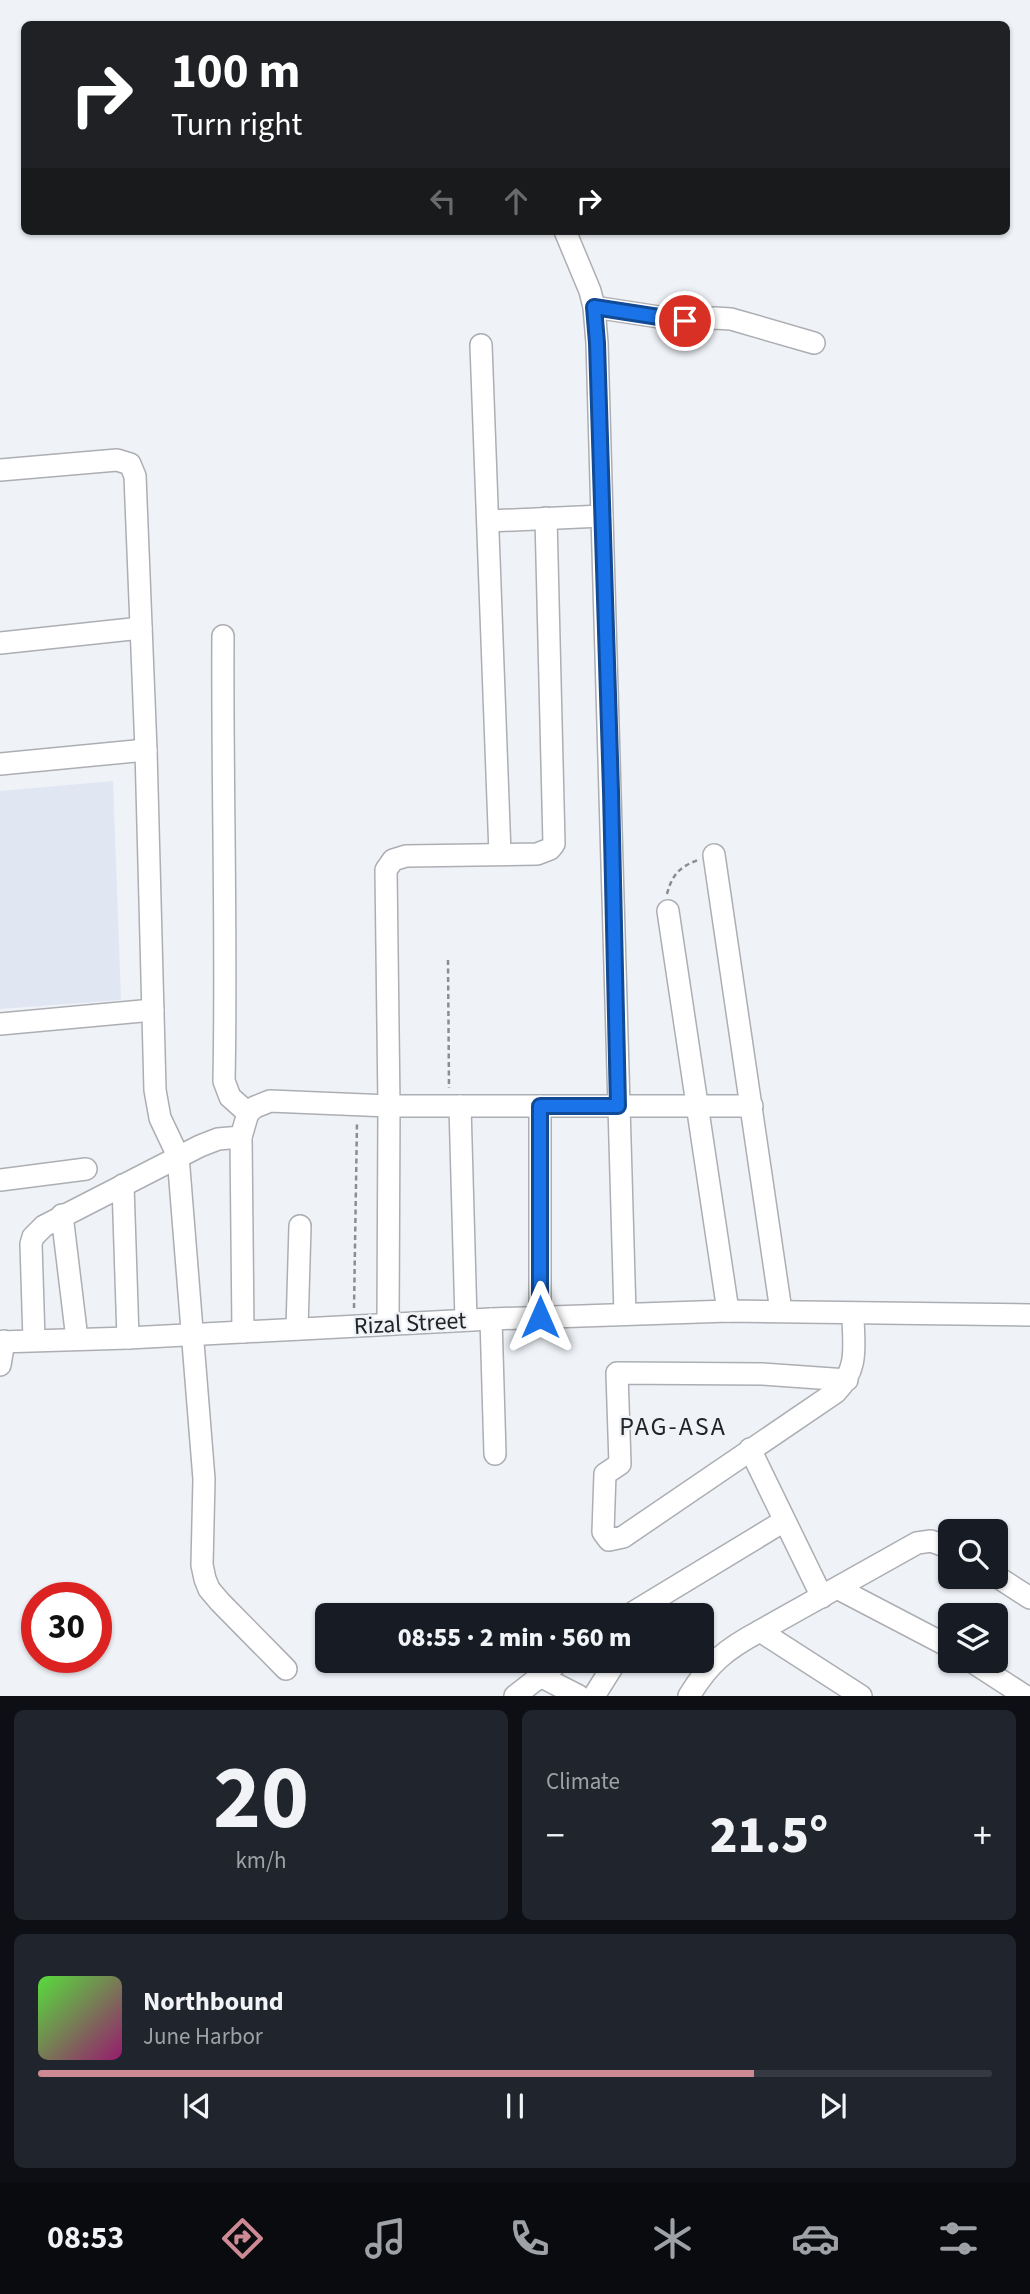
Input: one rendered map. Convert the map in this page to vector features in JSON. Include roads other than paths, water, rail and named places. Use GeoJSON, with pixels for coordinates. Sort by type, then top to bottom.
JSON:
{"type":"FeatureCollection","features":[{"type":"Feature","properties":{"kind":"street"},"geometry":{"type":"LineString","coordinates":[[567,235],[590,291],[597,343],[625,1314]]}},
{"type":"Feature","properties":{"kind":"street"},"geometry":{"type":"LineString","coordinates":[[594,307],[685,321],[731,319],[814,343]]}},
{"type":"Feature","properties":{"kind":"street"},"geometry":{"type":"LineString","coordinates":[[481,345],[500,854]]}},
{"type":"Feature","properties":{"kind":"street"},"geometry":{"type":"LineString","coordinates":[[0,470],[117,460],[130,464],[135,476],[155,1090],[160,1118],[178,1156],[204,1479],[202,1564],[209,1589],[286,1669]]}},
{"type":"Feature","properties":{"kind":"street"},"geometry":{"type":"LineString","coordinates":[[489,521],[602,516]]}},
{"type":"Feature","properties":{"kind":"street"},"geometry":{"type":"LineString","coordinates":[[388,1324],[389,1106],[385,880],[389,864],[406,856],[544,853],[554,844],[546,518]]}},
{"type":"Feature","properties":{"kind":"street"},"geometry":{"type":"LineString","coordinates":[[0,643],[141,628]]}},
{"type":"Feature","properties":{"kind":"street"},"geometry":{"type":"LineString","coordinates":[[223,636],[222,785],[226,960],[224,1081],[230,1097],[248,1113]]}},
{"type":"Feature","properties":{"kind":"street"},"geometry":{"type":"LineString","coordinates":[[0,764],[146,750]]}},
{"type":"Feature","properties":{"kind":"street"},"geometry":{"type":"LineString","coordinates":[[715,855],[781,1311]]}},
{"type":"Feature","properties":{"kind":"street"},"geometry":{"type":"LineString","coordinates":[[668,911],[728,1311]]}},
{"type":"Feature","properties":{"kind":"street"},"geometry":{"type":"LineString","coordinates":[[0,1024],[153,1010]]}},
{"type":"Feature","properties":{"kind":"street"},"geometry":{"type":"LineString","coordinates":[[243,1332],[241,1137],[243,1123],[255,1107],[270,1101],[389,1106],[752,1106]]}},
{"type":"Feature","properties":{"kind":"street"},"geometry":{"type":"LineString","coordinates":[[454,1106],[466,1320]]}},
{"type":"Feature","properties":{"kind":"street"},"geometry":{"type":"LineString","coordinates":[[540,1106],[540,1317]]}},
{"type":"Feature","properties":{"kind":"street"},"geometry":{"type":"LineString","coordinates":[[34,1340],[31,1244],[37,1231],[62,1215],[178,1156],[218,1139],[241,1137]]}},
{"type":"Feature","properties":{"kind":"street"},"geometry":{"type":"LineString","coordinates":[[0,1180],[86,1169]]}},
{"type":"Feature","properties":{"kind":"street"},"geometry":{"type":"LineString","coordinates":[[123,1185],[128,1338]]}},
{"type":"Feature","properties":{"kind":"street"},"geometry":{"type":"LineString","coordinates":[[62,1215],[77,1339]]}},
{"type":"Feature","properties":{"kind":"street"},"geometry":{"type":"LineString","coordinates":[[298,1329],[300,1226]]}},
{"type":"Feature","properties":{"kind":"street","name":"Rizal Street"},"geometry":{"type":"LineString","coordinates":[[2,1341],[128,1338],[466,1320],[728,1311],[1030,1315]]}},
{"type":"Feature","properties":{"kind":"street"},"geometry":{"type":"LineString","coordinates":[[847,1380],[762,1374],[617,1373],[620,1464],[605,1474],[603,1532],[609,1540],[623,1537],[818,1405],[847,1380],[853,1354],[852,1313]]}},
{"type":"Feature","properties":{"kind":"street"},"geometry":{"type":"LineString","coordinates":[[491,1319],[495,1454]]}},
{"type":"Feature","properties":{"kind":"street"},"geometry":{"type":"LineString","coordinates":[[0,1365],[2,1341]]}},
{"type":"Feature","properties":{"kind":"street"},"geometry":{"type":"LineString","coordinates":[[750,1449],[784,1521],[830,1593],[938,1642]]}},
{"type":"Feature","properties":{"kind":"street"},"geometry":{"type":"LineString","coordinates":[[652,1603],[784,1521]]}},
{"type":"Feature","properties":{"kind":"street"},"geometry":{"type":"LineString","coordinates":[[699,1692],[710,1664],[725,1651],[899,1552],[918,1543],[931,1541],[938,1544]]}},
{"type":"Feature","properties":{"kind":"street"},"geometry":{"type":"LineString","coordinates":[[1008,1584],[1030,1598]]}},
{"type":"Feature","properties":{"kind":"street"},"geometry":{"type":"LineString","coordinates":[[760,1631],[862,1696]]}},
{"type":"Feature","properties":{"kind":"street"},"geometry":{"type":"LineString","coordinates":[[514,1696],[541,1673]]}},
{"type":"Feature","properties":{"kind":"street"},"geometry":{"type":"LineString","coordinates":[[594,1696],[608,1673]]}},
{"type":"Feature","properties":{"kind":"street"},"geometry":{"type":"LineString","coordinates":[[989,1673],[1024,1696]]}},
{"type":"Feature","properties":{"kind":"street"},"geometry":{"type":"LineString","coordinates":[[538,1675],[579,1696]]}},
{"type":"Feature","properties":{"kind":"district","name":"PAG-ASA"},"geometry":{"type":"Point","coordinates":[673,1426]}}]}
